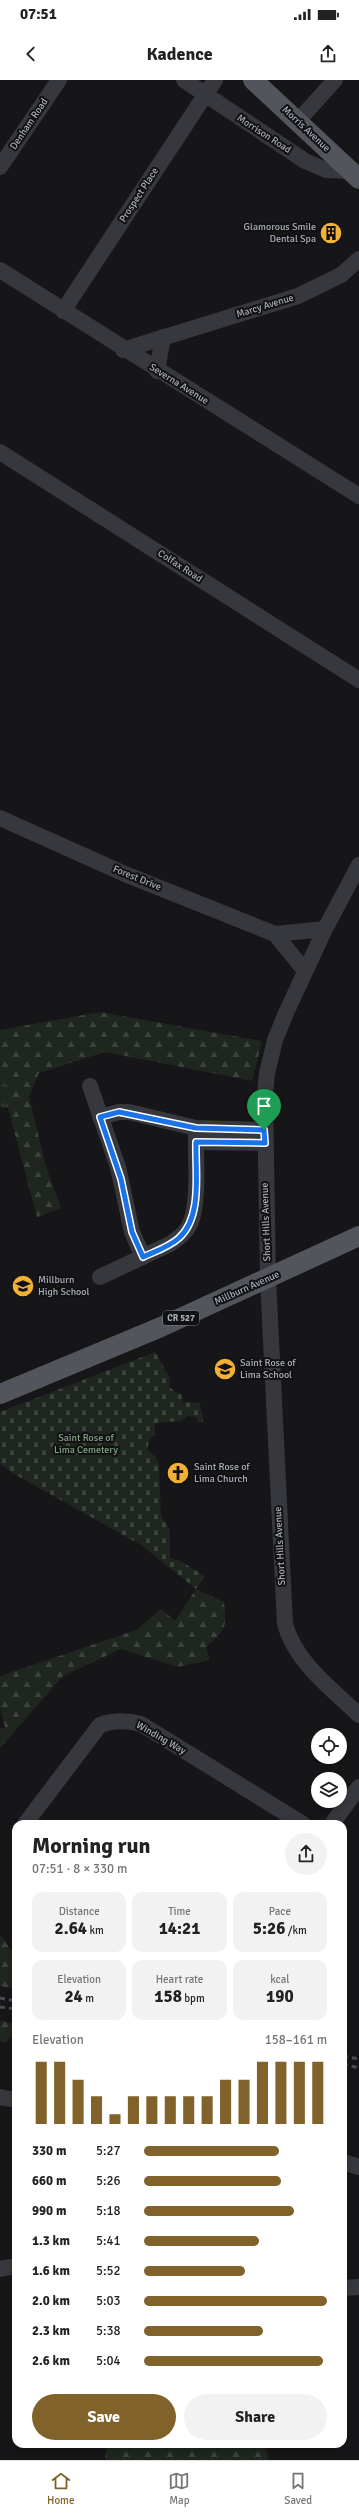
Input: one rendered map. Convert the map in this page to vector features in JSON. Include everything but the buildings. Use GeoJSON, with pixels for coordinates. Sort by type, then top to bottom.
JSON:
{"type":"FeatureCollection","features":[{"type":"Feature","properties":{"kind":"main road","name":"Morris Avenue"},"geometry":{"type":"LineString","coordinates":[[253,80],[355,175]]}},
{"type":"Feature","properties":{"kind":"main road","name":"Millburn Avenue"},"geometry":{"type":"LineString","coordinates":[[0,1394],[83,1360],[268,1279],[359,1236]]}},
{"type":"Feature","properties":{"kind":"street","name":"Denham Road"},"geometry":{"type":"LineString","coordinates":[[0,167],[59,80]]}},
{"type":"Feature","properties":{"kind":"street","name":"Morrison Road"},"geometry":{"type":"LineString","coordinates":[[184,80],[204,95],[305,161],[326,170],[355,175]]}},
{"type":"Feature","properties":{"kind":"street","name":"Prospect Place"},"geometry":{"type":"LineString","coordinates":[[63,311],[215,80]]}},
{"type":"Feature","properties":{"kind":"street"},"geometry":{"type":"LineString","coordinates":[[298,122],[336,80]]}},
{"type":"Feature","properties":{"kind":"street","name":"Marcy Avenue"},"geometry":{"type":"LineString","coordinates":[[123,350],[298,296],[341,275],[359,258]]}},
{"type":"Feature","properties":{"kind":"street","name":"Severna Avenue"},"geometry":{"type":"LineString","coordinates":[[0,270],[123,350],[357,492]]}},
{"type":"Feature","properties":{"kind":"street"},"geometry":{"type":"LineString","coordinates":[[157,371],[163,337]]}},
{"type":"Feature","properties":{"kind":"street","name":"Colfax Road"},"geometry":{"type":"LineString","coordinates":[[0,452],[359,680]]}},
{"type":"Feature","properties":{"kind":"street","name":"Forest Drive"},"geometry":{"type":"LineString","coordinates":[[0,818],[125,874],[275,934],[325,929]]}},
{"type":"Feature","properties":{"kind":"street","name":"Short Hills Avenue"},"geometry":{"type":"LineString","coordinates":[[359,865],[325,929],[275,1040],[267,1073],[265,1136],[268,1279],[285,1624],[291,1641],[304,1661],[359,1715]]}},
{"type":"Feature","properties":{"kind":"street","name":"Forest Drive"},"geometry":{"type":"LineString","coordinates":[[275,934],[305,971]]}},
{"type":"Feature","properties":{"kind":"street"},"geometry":{"type":"LineString","coordinates":[[90,1086],[120,1173],[132,1232],[143,1257]]}},
{"type":"Feature","properties":{"kind":"street"},"geometry":{"type":"LineString","coordinates":[[100,1117],[119,1112],[129,1112],[196,1135],[265,1136]]}},
{"type":"Feature","properties":{"kind":"street"},"geometry":{"type":"LineString","coordinates":[[100,1277],[170,1244],[182,1235],[190,1224],[195,1201],[196,1135]]}},
{"type":"Feature","properties":{"kind":"street","name":"Winding Way"},"geometry":{"type":"LineString","coordinates":[[28,1820],[100,1725],[110,1721],[128,1721],[141,1724],[297,1820]]}},
{"type":"Feature","properties":{"kind":"street"},"geometry":{"type":"LineString","coordinates":[[335,1820],[359,1787]]}},
{"type":"Feature","properties":{"kind":"street"},"geometry":{"type":"LineString","coordinates":[[0,2097],[12,2099]]}},
{"type":"Feature","properties":{"kind":"street"},"geometry":{"type":"LineString","coordinates":[[347,2163],[359,2167]]}},
{"type":"Feature","properties":{"kind":"street"},"geometry":{"type":"LineString","coordinates":[[0,2269],[12,2267]]}},
{"type":"Feature","properties":{"kind":"street"},"geometry":{"type":"LineString","coordinates":[[347,2288],[359,2288]]}},
{"type":"Feature","properties":{"kind":"green space"},"geometry":{"type":"Polygon","coordinates":[[[100,1012],[262,1041],[252,1081],[105,1052],[39,1073],[29,1096],[46,1167],[61,1208],[37,1217],[8,1108],[7,1072],[0,1071],[0,1030],[100,1012]]]}},
{"type":"Feature","properties":{"kind":"green space"},"geometry":{"type":"Polygon","coordinates":[[[0,1071],[7,1072],[8,1108],[0,1107],[0,1071]]]}},
{"type":"Feature","properties":{"kind":"green space","name":"Saint Rose of Lima Cemetery"},"geometry":{"type":"Polygon","coordinates":[[[155,1352],[170,1378],[169,1386],[175,1392],[181,1394],[183,1402],[200,1403],[203,1422],[198,1422],[197,1417],[187,1416],[181,1421],[155,1423],[155,1435],[150,1438],[147,1450],[156,1457],[159,1465],[161,1516],[170,1530],[170,1558],[180,1561],[205,1576],[196,1589],[141,1545],[14,1474],[0,1464],[0,1412],[155,1352]]]}},
{"type":"Feature","properties":{"kind":"green space"},"geometry":{"type":"Polygon","coordinates":[[[196,1589],[224,1602],[224,1628],[206,1647],[210,1660],[177,1667],[121,1649],[63,1676],[0,1748],[0,1729],[5,1727],[0,1707],[0,1676],[136,1630],[161,1609],[175,1621],[196,1589]]]}},
{"type":"Feature","properties":{"kind":"green space"},"geometry":{"type":"Polygon","coordinates":[[[0,1935],[12,1951],[12,1988],[0,1986],[0,1935]]]}},
{"type":"Feature","properties":{"kind":"green space"},"geometry":{"type":"Polygon","coordinates":[[[0,2021],[12,2023],[12,2038],[5,2042],[0,2041],[0,2021]]]}},
{"type":"Feature","properties":{"kind":"green space"},"geometry":{"type":"Polygon","coordinates":[[[106,2448],[266,2448],[269,2460],[105,2460],[106,2448]]]}},
{"type":"Feature","properties":{"kind":"railway"},"geometry":{"type":"LineString","coordinates":[[0,1998],[12,2000]]}},
{"type":"Feature","properties":{"kind":"railway"},"geometry":{"type":"LineString","coordinates":[[0,2007],[12,2008]]}},
{"type":"Feature","properties":{"kind":"railway"},"geometry":{"type":"LineString","coordinates":[[347,2057],[359,2059]]}},
{"type":"Feature","properties":{"kind":"railway"},"geometry":{"type":"LineString","coordinates":[[347,2065],[359,2068]]}},
{"type":"Feature","properties":{"kind":"place","name":"Glamorous Smile Dental Spa"},"geometry":{"type":"Point","coordinates":[331,233]}},
{"type":"Feature","properties":{"kind":"place","name":"Millburn High School"},"geometry":{"type":"Point","coordinates":[23,1286]}},
{"type":"Feature","properties":{"kind":"place","name":"Saint Rose of Lima School"},"geometry":{"type":"Point","coordinates":[225,1369]}},
{"type":"Feature","properties":{"kind":"place","name":"Saint Rose of Lima Church"},"geometry":{"type":"Point","coordinates":[178,1473]}},
{"type":"Feature","properties":{"kind":"route"},"geometry":{"type":"LineString","coordinates":[[119,1112],[129,1112],[196,1128],[264,1130],[265,1143],[196,1142],[195,1201],[190,1224],[179,1238],[162,1249],[143,1257],[136,1244],[129,1224],[118,1167],[100,1117],[119,1112]]}}]}
